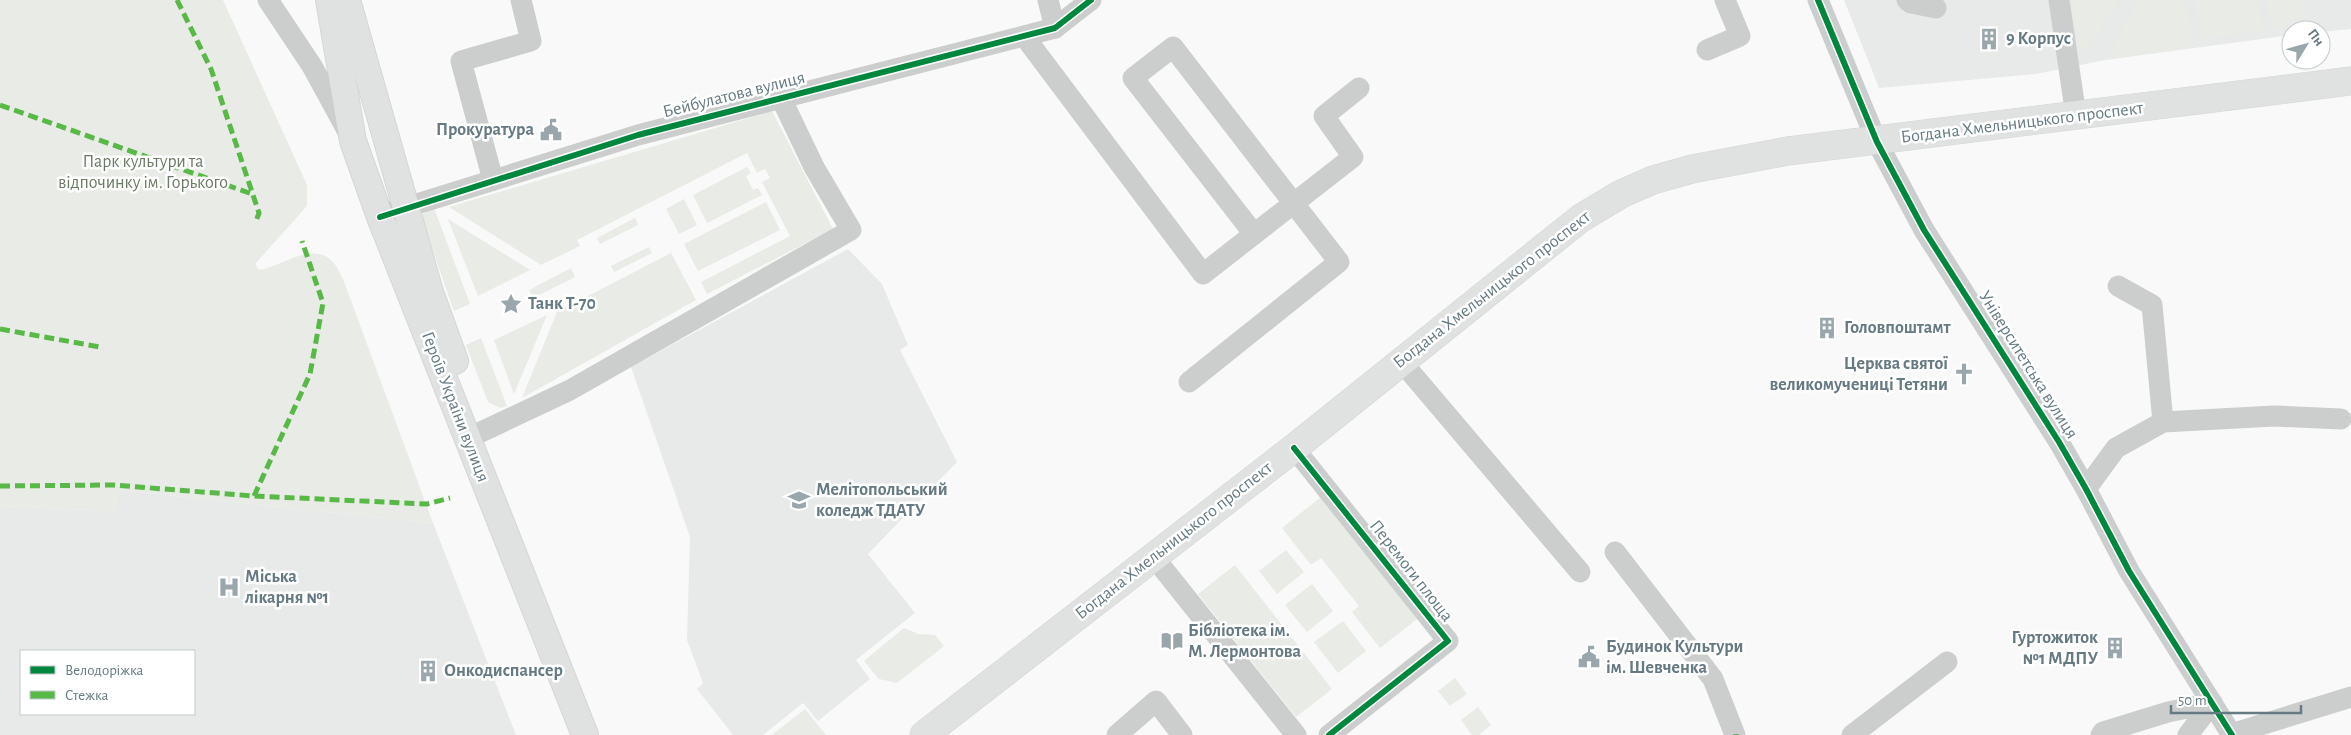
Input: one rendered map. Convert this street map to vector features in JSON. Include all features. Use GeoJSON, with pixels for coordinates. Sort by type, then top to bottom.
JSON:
{"type":"FeatureCollection","features":[{"type":"Feature","properties":{"kind":"highway","name":"Богдана Хмельницького проспект"},"geometry":{"type":"LineString","coordinates":[[924,735],[1294,448],[1581,218],[1653,180],[1692,169],[1788,151],[1877,142],[2351,82]]}},
{"type":"Feature","properties":{"kind":"main road","name":"Героїв України вулиця"},"geometry":{"type":"LineString","coordinates":[[329,0],[353,141],[392,213],[430,292],[481,432],[559,672]]}},
{"type":"Feature","properties":{"kind":"main road","name":"Героїв України вулиця"},"geometry":{"type":"LineString","coordinates":[[347,0],[392,213],[559,672],[585,735]]}},
{"type":"Feature","properties":{"kind":"street"},"geometry":{"type":"LineString","coordinates":[[268,0],[312,66],[353,141]]}},
{"type":"Feature","properties":{"kind":"street"},"geometry":{"type":"LineString","coordinates":[[494,180],[460,61],[530,40],[521,0]]}},
{"type":"Feature","properties":{"kind":"street"},"geometry":{"type":"LineString","coordinates":[[1048,0],[1055,28]]}},
{"type":"Feature","properties":{"kind":"street","name":"Бейбулатова вулиця"},"geometry":{"type":"LineString","coordinates":[[392,213],[638,135],[1055,28],[1091,0]]}},
{"type":"Feature","properties":{"kind":"street"},"geometry":{"type":"LineString","coordinates":[[1707,50],[1740,36],[1725,0]]}},
{"type":"Feature","properties":{"kind":"street","name":"Університетська вулиця"},"geometry":{"type":"LineString","coordinates":[[1818,0],[1877,142],[1924,230],[2001,349],[2086,489],[2129,571],[2231,734]]}},
{"type":"Feature","properties":{"kind":"street"},"geometry":{"type":"LineString","coordinates":[[1907,0],[1911,3],[1936,8]]}},
{"type":"Feature","properties":{"kind":"street"},"geometry":{"type":"LineString","coordinates":[[2059,0],[2076,116]]}},
{"type":"Feature","properties":{"kind":"street"},"geometry":{"type":"LineString","coordinates":[[1024,36],[1203,274],[1353,156],[1324,116],[1358,88]]}},
{"type":"Feature","properties":{"kind":"street"},"geometry":{"type":"LineString","coordinates":[[1189,382],[1339,262],[1292,204],[1173,48],[1133,78],[1254,234]]}},
{"type":"Feature","properties":{"kind":"street"},"geometry":{"type":"LineString","coordinates":[[481,432],[570,390],[851,230],[814,167],[781,98]]}},
{"type":"Feature","properties":{"kind":"street"},"geometry":{"type":"LineString","coordinates":[[2118,286],[2152,305],[2163,422]]}},
{"type":"Feature","properties":{"kind":"street"},"geometry":{"type":"LineString","coordinates":[[1401,361],[1580,572]]}},
{"type":"Feature","properties":{"kind":"street"},"geometry":{"type":"LineString","coordinates":[[2086,489],[2116,448],[2163,422],[2274,416],[2341,419]]}},
{"type":"Feature","properties":{"kind":"street","name":"Перемоги площа"},"geometry":{"type":"LineString","coordinates":[[1294,448],[1448,641],[1329,735]]}},
{"type":"Feature","properties":{"kind":"street"},"geometry":{"type":"LineString","coordinates":[[1615,552],[1713,679],[1735,735]]}},
{"type":"Feature","properties":{"kind":"street"},"geometry":{"type":"LineString","coordinates":[[1153,556],[1296,735]]}},
{"type":"Feature","properties":{"kind":"street"},"geometry":{"type":"LineString","coordinates":[[1852,735],[1947,662]]}},
{"type":"Feature","properties":{"kind":"street"},"geometry":{"type":"LineString","coordinates":[[2231,734],[2351,697]]}},
{"type":"Feature","properties":{"kind":"street"},"geometry":{"type":"LineString","coordinates":[[1117,735],[1156,701],[1182,735]]}},
{"type":"Feature","properties":{"kind":"street"},"geometry":{"type":"LineString","coordinates":[[2101,735],[2103,732],[2168,712],[2212,703]]}},
{"type":"Feature","properties":{"kind":"street"},"geometry":{"type":"LineString","coordinates":[[2188,735],[2212,703]]}},
{"type":"Feature","properties":{"kind":"shaded area"},"geometry":{"type":"Polygon","coordinates":[[[1844,0],[2351,0],[2351,29],[2331,31],[2331,20],[2281,20],[2281,36],[2105,60],[2036,74],[1879,88],[1844,0]]]}},
{"type":"Feature","properties":{"kind":"shaded area","name":"Мелітопольський коледж ТДАТУ"},"geometry":{"type":"Polygon","coordinates":[[[848,249],[882,284],[908,345],[900,350],[957,462],[868,554],[915,613],[856,660],[870,679],[818,721],[803,703],[763,735],[733,735],[697,689],[703,683],[687,640],[690,537],[631,367],[848,249]]]}},
{"type":"Feature","properties":{"kind":"shaded area","name":"Міська лікарня №1"},"geometry":{"type":"Polygon","coordinates":[[[117,490],[433,523],[516,735],[0,735],[0,506],[115,511],[117,490]]]}},
{"type":"Feature","properties":{"kind":"green space","name":"Парк культури та відпочинку ім. Горького"},"geometry":{"type":"Polygon","coordinates":[[[0,0],[223,0],[307,185],[307,206],[255,264],[259,270],[306,254],[316,254],[325,256],[336,266],[343,279],[433,523],[117,490],[115,511],[0,506],[0,0]]]}},
{"type":"Feature","properties":{"kind":"green space"},"geometry":{"type":"Polygon","coordinates":[[[2071,0],[2118,0],[2087,51],[2079,48],[2071,0]]]}},
{"type":"Feature","properties":{"kind":"green space"},"geometry":{"type":"Polygon","coordinates":[[[2139,0],[2185,0],[2194,47],[2105,60],[2139,0]]]}},
{"type":"Feature","properties":{"kind":"green space"},"geometry":{"type":"Polygon","coordinates":[[[2195,0],[2257,0],[2262,30],[2202,40],[2195,0]]]}},
{"type":"Feature","properties":{"kind":"green space"},"geometry":{"type":"Polygon","coordinates":[[[2267,0],[2306,0],[2303,20],[2281,20],[2281,29],[2273,30],[2267,0]]]}},
{"type":"Feature","properties":{"kind":"green space"},"geometry":{"type":"Polygon","coordinates":[[[772,111],[833,229],[707,294],[701,282],[790,236],[762,182],[770,178],[765,169],[757,173],[747,153],[577,240],[580,246],[541,265],[449,207],[772,111]]]}},
{"type":"Feature","properties":{"kind":"green space"},"geometry":{"type":"Polygon","coordinates":[[[747,167],[751,173],[746,176],[753,190],[758,188],[762,195],[707,223],[693,195],[747,167]]]}},
{"type":"Feature","properties":{"kind":"green space"},"geometry":{"type":"Polygon","coordinates":[[[684,199],[697,225],[679,234],[666,209],[684,199]]]}},
{"type":"Feature","properties":{"kind":"green space"},"geometry":{"type":"Polygon","coordinates":[[[766,202],[780,230],[698,271],[684,244],[766,202]]]}},
{"type":"Feature","properties":{"kind":"green space"},"geometry":{"type":"Polygon","coordinates":[[[434,208],[470,304],[454,311],[421,217],[427,210],[434,208]]]}},
{"type":"Feature","properties":{"kind":"green space"},"geometry":{"type":"Polygon","coordinates":[[[635,218],[638,225],[600,244],[597,238],[635,218]]]}},
{"type":"Feature","properties":{"kind":"green space"},"geometry":{"type":"Polygon","coordinates":[[[448,219],[530,270],[478,296],[448,219]]]}},
{"type":"Feature","properties":{"kind":"green space"},"geometry":{"type":"Polygon","coordinates":[[[649,247],[652,253],[614,272],[611,266],[649,247]]]}},
{"type":"Feature","properties":{"kind":"green space"},"geometry":{"type":"Polygon","coordinates":[[[671,253],[696,300],[522,398],[557,312],[671,253]]]}},
{"type":"Feature","properties":{"kind":"green space"},"geometry":{"type":"Polygon","coordinates":[[[571,268],[575,277],[533,298],[529,290],[571,268]]]}},
{"type":"Feature","properties":{"kind":"green space"},"geometry":{"type":"Polygon","coordinates":[[[547,315],[514,394],[494,340],[547,315]]]}},
{"type":"Feature","properties":{"kind":"green space"},"geometry":{"type":"Polygon","coordinates":[[[481,338],[507,406],[500,408],[488,402],[466,345],[481,338]]]}},
{"type":"Feature","properties":{"kind":"green space"},"geometry":{"type":"Polygon","coordinates":[[[1321,497],[1417,619],[1380,648],[1352,612],[1359,606],[1321,558],[1311,565],[1282,528],[1321,497]]]}},
{"type":"Feature","properties":{"kind":"green space"},"geometry":{"type":"Polygon","coordinates":[[[1286,550],[1304,572],[1277,594],[1259,571],[1286,550]]]}},
{"type":"Feature","properties":{"kind":"green space"},"geometry":{"type":"Polygon","coordinates":[[[1235,565],[1332,689],[1296,717],[1198,594],[1235,565]]]}},
{"type":"Feature","properties":{"kind":"green space"},"geometry":{"type":"Polygon","coordinates":[[[1312,584],[1333,611],[1307,632],[1285,605],[1312,584]]]}},
{"type":"Feature","properties":{"kind":"green space"},"geometry":{"type":"Polygon","coordinates":[[[1343,621],[1366,651],[1338,673],[1314,642],[1343,621]]]}},
{"type":"Feature","properties":{"kind":"green space"},"geometry":{"type":"Polygon","coordinates":[[[904,628],[918,634],[935,635],[944,646],[897,683],[879,679],[864,661],[904,628]]]}},
{"type":"Feature","properties":{"kind":"green space"},"geometry":{"type":"Polygon","coordinates":[[[1455,678],[1467,694],[1450,706],[1438,691],[1455,678]]]}},
{"type":"Feature","properties":{"kind":"green space"},"geometry":{"type":"Polygon","coordinates":[[[1478,707],[1491,725],[1479,735],[1472,735],[1461,720],[1478,707]]]}},
{"type":"Feature","properties":{"kind":"green space"},"geometry":{"type":"Polygon","coordinates":[[[805,709],[826,735],[772,735],[805,709]]]}},
{"type":"Feature","properties":{"kind":"marked path"},"geometry":{"type":"LineString","coordinates":[[177,0],[211,69],[259,213],[256,221]]}},
{"type":"Feature","properties":{"kind":"marked path"},"geometry":{"type":"LineString","coordinates":[[0,105],[252,194]]}},
{"type":"Feature","properties":{"kind":"marked path"},"geometry":{"type":"LineString","coordinates":[[254,496],[310,374],[323,303],[302,241]]}},
{"type":"Feature","properties":{"kind":"marked path"},"geometry":{"type":"LineString","coordinates":[[0,329],[100,347]]}},
{"type":"Feature","properties":{"kind":"marked path"},"geometry":{"type":"LineString","coordinates":[[0,486],[113,485],[254,496],[427,504],[450,498]]}},
{"type":"Feature","properties":{"kind":"cycle path"},"geometry":{"type":"LineString","coordinates":[[380,217],[638,135],[1055,28],[1091,0]]}},
{"type":"Feature","properties":{"kind":"cycle path"},"geometry":{"type":"LineString","coordinates":[[1818,0],[1877,142],[1924,230],[2059,442],[2129,571],[2232,735]]}},
{"type":"Feature","properties":{"kind":"cycle path"},"geometry":{"type":"LineString","coordinates":[[1294,448],[1448,641],[1329,735]]}},
{"type":"Feature","properties":{"kind":"place","name":"9 Корпус"},"geometry":{"type":"Point","coordinates":[1989,39]}},
{"type":"Feature","properties":{"kind":"place","name":"Прокуратура"},"geometry":{"type":"Point","coordinates":[551,130]}},
{"type":"Feature","properties":{"kind":"place","name":"Танк Т-70"},"geometry":{"type":"Point","coordinates":[511,304]}},
{"type":"Feature","properties":{"kind":"place","name":"Головпоштамт"},"geometry":{"type":"Point","coordinates":[1827,328]}},
{"type":"Feature","properties":{"kind":"place","name":"Церква святої великомучениці Тетяни"},"geometry":{"type":"Point","coordinates":[1964,374]}},
{"type":"Feature","properties":{"kind":"place","name":"Мелітопольський коледж ТДАТУ"},"geometry":{"type":"Point","coordinates":[799,500]}},
{"type":"Feature","properties":{"kind":"place","name":"Міська лікарня №1"},"geometry":{"type":"Point","coordinates":[229,587]}},
{"type":"Feature","properties":{"kind":"place","name":"Бібліотека ім. М. Лермонтова"},"geometry":{"type":"Point","coordinates":[1172,641]}},
{"type":"Feature","properties":{"kind":"place","name":"Гуртожиток №1 МДПУ"},"geometry":{"type":"Point","coordinates":[2115,648]}},
{"type":"Feature","properties":{"kind":"place","name":"Будинок Культури ім. Шевченка"},"geometry":{"type":"Point","coordinates":[1589,657]}},
{"type":"Feature","properties":{"kind":"place","name":"Онкодиспансер"},"geometry":{"type":"Point","coordinates":[428,671]}}]}
